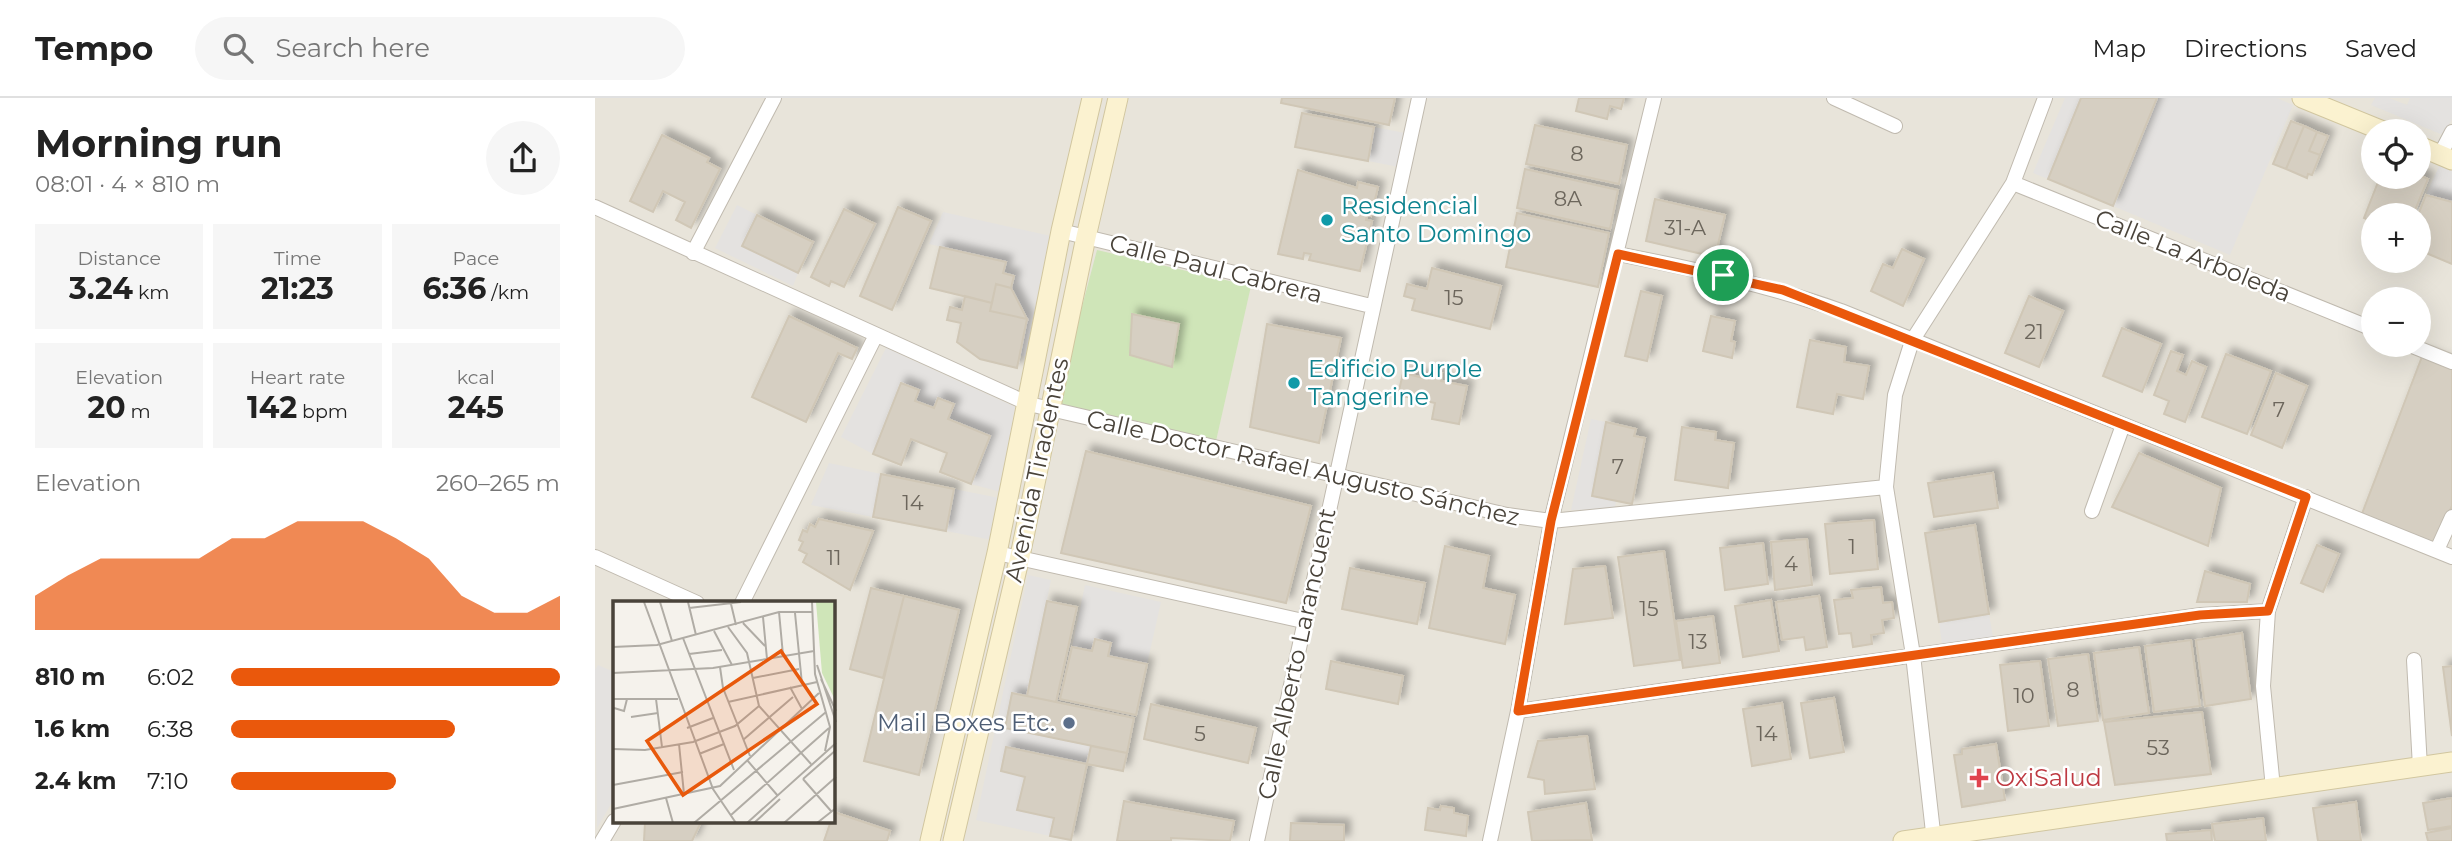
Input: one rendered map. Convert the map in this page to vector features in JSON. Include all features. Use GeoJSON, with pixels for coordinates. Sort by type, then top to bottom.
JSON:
{"type":"FeatureCollection","features":[{"type":"Feature","properties":{"kind":"main road","name":"Avenida Tiradentes"},"geometry":{"type":"LineString","coordinates":[[930,841],[997,553],[1029,404],[1061,231],[1091,98]]}},
{"type":"Feature","properties":{"kind":"main road","name":"Avenida Tiradentes"},"geometry":{"type":"LineString","coordinates":[[953,841],[1020,556],[1086,237],[1118,98]]}},
{"type":"Feature","properties":{"kind":"main road"},"geometry":{"type":"LineString","coordinates":[[2302,98],[2361,122]]}},
{"type":"Feature","properties":{"kind":"main road"},"geometry":{"type":"LineString","coordinates":[[1903,841],[1934,839],[2452,762]]}},
{"type":"Feature","properties":{"kind":"street"},"geometry":{"type":"LineString","coordinates":[[693,253],[774,98]]}},
{"type":"Feature","properties":{"kind":"street","name":"Calle Alberto Larancuent"},"geometry":{"type":"LineString","coordinates":[[1257,841],[1371,306],[1419,98]]}},
{"type":"Feature","properties":{"kind":"street"},"geometry":{"type":"LineString","coordinates":[[1490,841],[1518,711],[1551,521],[1654,98]]}},
{"type":"Feature","properties":{"kind":"street"},"geometry":{"type":"LineString","coordinates":[[1834,98],[1895,126]]}},
{"type":"Feature","properties":{"kind":"street"},"geometry":{"type":"LineString","coordinates":[[1934,839],[1913,655],[1886,487],[1895,395],[1912,341],[2013,183],[2045,98]]}},
{"type":"Feature","properties":{"kind":"street"},"geometry":{"type":"LineString","coordinates":[[2446,157],[2452,132]]}},
{"type":"Feature","properties":{"kind":"street","name":"Calle La Arboleda"},"geometry":{"type":"LineString","coordinates":[[2013,183],[2361,324]]}},
{"type":"Feature","properties":{"kind":"street","name":"Calle Doctor Rafael Augusto Sánchez"},"geometry":{"type":"LineString","coordinates":[[595,207],[1029,404],[1335,478],[1507,515],[1551,521],[1886,487]]}},
{"type":"Feature","properties":{"kind":"street","name":"Calle Paul Cabrera"},"geometry":{"type":"LineString","coordinates":[[1061,231],[1371,306]]}},
{"type":"Feature","properties":{"kind":"street"},"geometry":{"type":"LineString","coordinates":[[1618,254],[1783,290],[2452,557]]}},
{"type":"Feature","properties":{"kind":"street"},"geometry":{"type":"LineString","coordinates":[[743,601],[876,335]]}},
{"type":"Feature","properties":{"kind":"street"},"geometry":{"type":"LineString","coordinates":[[2431,354],[2452,362]]}},
{"type":"Feature","properties":{"kind":"street"},"geometry":{"type":"LineString","coordinates":[[2092,511],[2123,425]]}},
{"type":"Feature","properties":{"kind":"street"},"geometry":{"type":"LineString","coordinates":[[2273,788],[2263,685],[2268,611],[2306,497]]}},
{"type":"Feature","properties":{"kind":"street"},"geometry":{"type":"LineString","coordinates":[[2437,550],[2452,517]]}},
{"type":"Feature","properties":{"kind":"street"},"geometry":{"type":"LineString","coordinates":[[997,553],[1303,621]]}},
{"type":"Feature","properties":{"kind":"street"},"geometry":{"type":"LineString","coordinates":[[595,557],[693,601]]}},
{"type":"Feature","properties":{"kind":"street"},"geometry":{"type":"LineString","coordinates":[[1518,711],[2200,615],[2268,611]]}},
{"type":"Feature","properties":{"kind":"street"},"geometry":{"type":"LineString","coordinates":[[2414,660],[2420,767]]}},
{"type":"Feature","properties":{"kind":"street"},"geometry":{"type":"LineString","coordinates":[[602,841],[613,823]]}},
{"type":"Feature","properties":{"kind":"shaded area"},"geometry":{"type":"Polygon","coordinates":[[[595,98],[2452,98],[2452,841],[595,841],[595,98]]]}},
{"type":"Feature","properties":{"kind":"shaded area"},"geometry":{"type":"Polygon","coordinates":[[[2065,98],[2081,98],[2048,179],[2033,173],[2065,98]]]}},
{"type":"Feature","properties":{"kind":"shaded area"},"geometry":{"type":"Polygon","coordinates":[[[2157,98],[2277,98],[2293,105],[2230,255],[2113,206],[2157,98]]]}},
{"type":"Feature","properties":{"kind":"shaded area"},"geometry":{"type":"Polygon","coordinates":[[[2375,98],[2389,98],[2407,105],[2410,98],[2452,98],[2452,119],[2443,135],[2431,130],[2431,119],[2405,119],[2371,105],[2375,98]]]}},
{"type":"Feature","properties":{"kind":"shaded area"},"geometry":{"type":"Polygon","coordinates":[[[1374,127],[1410,134],[1404,168],[1368,161],[1374,127]]]}},
{"type":"Feature","properties":{"kind":"shaded area"},"geometry":{"type":"Polygon","coordinates":[[[2442,160],[2452,164],[2452,202],[2426,195],[2442,160]]]}},
{"type":"Feature","properties":{"kind":"shaded area"},"geometry":{"type":"Polygon","coordinates":[[[737,205],[757,215],[743,246],[798,273],[793,286],[715,248],[737,205]]]}},
{"type":"Feature","properties":{"kind":"shaded area"},"geometry":{"type":"Polygon","coordinates":[[[943,212],[1060,238],[1031,358],[1019,355],[1027,319],[1003,273],[1006,262],[929,244],[943,212]]]}},
{"type":"Feature","properties":{"kind":"shaded area"},"geometry":{"type":"Polygon","coordinates":[[[886,348],[1015,407],[1001,492],[971,484],[990,436],[948,419],[954,404],[938,398],[934,408],[915,401],[901,384],[873,454],[841,437],[886,348]]]}},
{"type":"Feature","properties":{"kind":"shaded area"},"geometry":{"type":"Polygon","coordinates":[[[1591,419],[1606,422],[1592,496],[1616,501],[1615,509],[1571,510],[1591,419]]]}},
{"type":"Feature","properties":{"kind":"shaded area"},"geometry":{"type":"Polygon","coordinates":[[[829,463],[881,474],[873,517],[811,505],[829,463]]]}},
{"type":"Feature","properties":{"kind":"shaded area"},"geometry":{"type":"Polygon","coordinates":[[[954,489],[999,498],[992,540],[946,531],[954,489]]]}},
{"type":"Feature","properties":{"kind":"shaded area"},"geometry":{"type":"Polygon","coordinates":[[[1028,575],[1051,580],[1027,696],[1012,694],[1005,728],[1091,746],[1087,764],[1006,747],[1001,771],[1025,777],[1017,810],[1054,818],[1050,836],[976,820],[1028,575]]]}},
{"type":"Feature","properties":{"kind":"shaded area"},"geometry":{"type":"Polygon","coordinates":[[[1085,585],[1161,602],[1147,664],[1108,656],[1110,643],[1095,639],[1092,651],[1072,647],[1085,585]]]}},
{"type":"Feature","properties":{"kind":"shaded area"},"geometry":{"type":"Polygon","coordinates":[[[1989,614],[1993,637],[1942,644],[1939,622],[1989,614]]]}},
{"type":"Feature","properties":{"kind":"shaded area"},"geometry":{"type":"Polygon","coordinates":[[[598,665],[613,672],[613,801],[597,828],[595,670],[598,665]]]}},
{"type":"Feature","properties":{"kind":"green space"},"geometry":{"type":"Polygon","coordinates":[[[1097,250],[1251,286],[1216,441],[1056,405],[1097,250]]]}},
{"type":"Feature","properties":{"kind":"building"},"geometry":{"type":"Polygon","coordinates":[[[1282,98],[1395,98],[1389,125],[1281,103],[1282,98]]]}},
{"type":"Feature","properties":{"kind":"building"},"geometry":{"type":"Polygon","coordinates":[[[1579,98],[1624,98],[1621,109],[1610,106],[1607,119],[1576,111],[1579,98]]]}},
{"type":"Feature","properties":{"kind":"building"},"geometry":{"type":"Polygon","coordinates":[[[2081,98],[2157,98],[2113,206],[2048,179],[2081,98]]]}},
{"type":"Feature","properties":{"kind":"building"},"geometry":{"type":"Polygon","coordinates":[[[1302,113],[1374,127],[1368,161],[1295,147],[1302,113]]]}},
{"type":"Feature","properties":{"kind":"building"},"geometry":{"type":"Polygon","coordinates":[[[2291,121],[2304,126],[2286,169],[2273,164],[2291,121]]]}},
{"type":"Feature","properties":{"kind":"building"},"geometry":{"type":"Polygon","coordinates":[[[1535,125],[1627,145],[1619,184],[1526,164],[1535,125]]]}},
{"type":"Feature","properties":{"kind":"building"},"geometry":{"type":"Polygon","coordinates":[[[2304,126],[2317,132],[2309,151],[2320,155],[2312,175],[2308,174],[2307,178],[2286,169],[2304,126]]]}},
{"type":"Feature","properties":{"kind":"building"},"geometry":{"type":"Polygon","coordinates":[[[2317,132],[2328,136],[2320,155],[2309,151],[2317,132]]]}},
{"type":"Feature","properties":{"kind":"building"},"geometry":{"type":"Polygon","coordinates":[[[662,135],[709,158],[707,162],[720,169],[691,228],[676,220],[685,202],[663,191],[653,212],[630,201],[662,135]]]}},
{"type":"Feature","properties":{"kind":"building"},"geometry":{"type":"Polygon","coordinates":[[[1525,169],[1618,190],[1610,229],[1517,208],[1525,169]]]}},
{"type":"Feature","properties":{"kind":"building","name":"Residencial Santo Domingo"},"geometry":{"type":"Polygon","coordinates":[[[1298,170],[1357,188],[1358,182],[1378,187],[1371,216],[1367,215],[1366,220],[1372,221],[1360,271],[1309,260],[1311,254],[1304,253],[1303,259],[1278,254],[1298,170]]]}},
{"type":"Feature","properties":{"kind":"building"},"geometry":{"type":"Polygon","coordinates":[[[2375,189],[2424,189],[2418,203],[2370,203],[2375,189]]]}},
{"type":"Feature","properties":{"kind":"building"},"geometry":{"type":"Polygon","coordinates":[[[2426,195],[2452,202],[2452,264],[2431,255],[2431,203],[2423,203],[2426,195]]]}},
{"type":"Feature","properties":{"kind":"building"},"geometry":{"type":"Polygon","coordinates":[[[1655,199],[1725,215],[1715,257],[1646,241],[1655,199]]]}},
{"type":"Feature","properties":{"kind":"building"},"geometry":{"type":"Polygon","coordinates":[[[898,207],[931,221],[892,310],[860,296],[898,207]]]}},
{"type":"Feature","properties":{"kind":"building"},"geometry":{"type":"Polygon","coordinates":[[[844,209],[875,224],[844,287],[831,281],[829,286],[811,277],[844,209]]]}},
{"type":"Feature","properties":{"kind":"building"},"geometry":{"type":"Polygon","coordinates":[[[1517,213],[1609,233],[1598,287],[1506,267],[1517,213]]]}},
{"type":"Feature","properties":{"kind":"building"},"geometry":{"type":"Polygon","coordinates":[[[757,215],[813,242],[798,273],[742,246],[757,215]]]}},
{"type":"Feature","properties":{"kind":"building"},"geometry":{"type":"Polygon","coordinates":[[[940,247],[1006,262],[1003,273],[1014,276],[1011,288],[996,284],[992,303],[930,288],[940,247]]]}},
{"type":"Feature","properties":{"kind":"building"},"geometry":{"type":"Polygon","coordinates":[[[1902,249],[1924,259],[1903,306],[1871,291],[1883,264],[1893,268],[1902,249]]]}},
{"type":"Feature","properties":{"kind":"building"},"geometry":{"type":"Polygon","coordinates":[[[1432,268],[1501,286],[1490,329],[1412,310],[1415,299],[1404,296],[1407,284],[1427,289],[1432,268]]]}},
{"type":"Feature","properties":{"kind":"building"},"geometry":{"type":"Polygon","coordinates":[[[996,284],[1011,288],[1027,319],[990,311],[996,284]]]}},
{"type":"Feature","properties":{"kind":"building"},"geometry":{"type":"Polygon","coordinates":[[[1641,291],[1662,296],[1647,361],[1625,356],[1641,291]]]}},
{"type":"Feature","properties":{"kind":"building"},"geometry":{"type":"Polygon","coordinates":[[[965,296],[992,303],[990,311],[1027,319],[1017,368],[980,359],[957,342],[961,323],[947,320],[950,307],[962,310],[965,296]]]}},
{"type":"Feature","properties":{"kind":"building"},"geometry":{"type":"Polygon","coordinates":[[[2029,296],[2063,311],[2039,367],[2005,353],[2029,296]]]}},
{"type":"Feature","properties":{"kind":"building"},"geometry":{"type":"Polygon","coordinates":[[[1132,314],[1179,324],[1172,367],[1130,355],[1132,314]]]}},
{"type":"Feature","properties":{"kind":"building"},"geometry":{"type":"Polygon","coordinates":[[[789,316],[857,348],[852,359],[838,353],[806,422],[752,397],[789,316]]]}},
{"type":"Feature","properties":{"kind":"building"},"geometry":{"type":"Polygon","coordinates":[[[1711,316],[1735,321],[1731,341],[1735,342],[1732,358],[1703,351],[1711,316]]]}},
{"type":"Feature","properties":{"kind":"building","name":"Edificio Purple Tangerine"},"geometry":{"type":"Polygon","coordinates":[[[1267,324],[1341,338],[1319,443],[1250,427],[1267,324]]]}},
{"type":"Feature","properties":{"kind":"building"},"geometry":{"type":"Polygon","coordinates":[[[2122,328],[2161,344],[2142,392],[2103,376],[2122,328]]]}},
{"type":"Feature","properties":{"kind":"building"},"geometry":{"type":"Polygon","coordinates":[[[1810,340],[1846,347],[1844,362],[1869,366],[1863,399],[1837,394],[1833,414],[1797,407],[1810,340]]]}},
{"type":"Feature","properties":{"kind":"building"},"geometry":{"type":"Polygon","coordinates":[[[2171,351],[2183,355],[2177,371],[2186,375],[2192,361],[2206,367],[2185,422],[2164,414],[2169,401],[2154,395],[2171,351]]]}},
{"type":"Feature","properties":{"kind":"building"},"geometry":{"type":"Polygon","coordinates":[[[2226,354],[2271,371],[2247,434],[2202,417],[2226,354]]]}},
{"type":"Feature","properties":{"kind":"building"},"geometry":{"type":"Polygon","coordinates":[[[2422,357],[2430,357],[2452,366],[2452,506],[2435,544],[2360,519],[2422,357]]]}},
{"type":"Feature","properties":{"kind":"building"},"geometry":{"type":"Polygon","coordinates":[[[1430,371],[1442,373],[1441,381],[1467,386],[1459,424],[1432,419],[1435,403],[1398,395],[1403,373],[1428,379],[1430,371]]]}},
{"type":"Feature","properties":{"kind":"building"},"geometry":{"type":"Polygon","coordinates":[[[2276,373],[2307,386],[2282,448],[2251,435],[2276,373]]]}},
{"type":"Feature","properties":{"kind":"building"},"geometry":{"type":"Polygon","coordinates":[[[901,383],[919,390],[915,401],[934,408],[938,398],[954,404],[948,419],[990,436],[971,484],[940,472],[947,453],[911,439],[901,465],[873,454],[901,383]]]}},
{"type":"Feature","properties":{"kind":"building"},"geometry":{"type":"Polygon","coordinates":[[[1606,422],[1636,429],[1634,436],[1645,438],[1632,504],[1592,496],[1606,422]]]}},
{"type":"Feature","properties":{"kind":"building"},"geometry":{"type":"Polygon","coordinates":[[[1682,427],[1716,432],[1715,440],[1734,443],[1728,488],[1675,480],[1682,427]]]}},
{"type":"Feature","properties":{"kind":"building"},"geometry":{"type":"Polygon","coordinates":[[[1086,451],[1311,506],[1286,603],[1061,553],[1086,451]]]}},
{"type":"Feature","properties":{"kind":"building"},"geometry":{"type":"Polygon","coordinates":[[[2139,453],[2221,488],[2208,546],[2112,507],[2139,453]]]}},
{"type":"Feature","properties":{"kind":"building"},"geometry":{"type":"Polygon","coordinates":[[[1993,473],[1998,508],[1934,517],[1928,483],[1993,473]]]}},
{"type":"Feature","properties":{"kind":"building"},"geometry":{"type":"Polygon","coordinates":[[[881,474],[954,489],[946,531],[873,517],[881,474]]]}},
{"type":"Feature","properties":{"kind":"building"},"geometry":{"type":"Polygon","coordinates":[[[819,519],[873,531],[850,590],[803,562],[807,554],[799,550],[803,542],[799,540],[803,530],[807,532],[810,524],[815,527],[819,519]]]}},
{"type":"Feature","properties":{"kind":"building"},"geometry":{"type":"Polygon","coordinates":[[[1874,520],[1878,569],[1830,574],[1825,524],[1874,520]]]}},
{"type":"Feature","properties":{"kind":"building"},"geometry":{"type":"Polygon","coordinates":[[[1975,525],[1989,614],[1939,622],[1925,533],[1975,525]]]}},
{"type":"Feature","properties":{"kind":"building"},"geometry":{"type":"Polygon","coordinates":[[[1807,539],[1812,585],[1775,590],[1771,542],[1807,539]]]}},
{"type":"Feature","properties":{"kind":"building"},"geometry":{"type":"Polygon","coordinates":[[[1763,543],[1768,584],[1725,590],[1720,548],[1763,543]]]}},
{"type":"Feature","properties":{"kind":"building"},"geometry":{"type":"Polygon","coordinates":[[[2317,545],[2339,554],[2323,592],[2301,583],[2317,545]]]}},
{"type":"Feature","properties":{"kind":"building"},"geometry":{"type":"Polygon","coordinates":[[[1445,546],[1489,556],[1483,588],[1515,595],[1505,644],[1429,628],[1445,546]]]}},
{"type":"Feature","properties":{"kind":"building"},"geometry":{"type":"Polygon","coordinates":[[[1664,551],[1680,660],[1634,666],[1618,557],[1664,551]]]}},
{"type":"Feature","properties":{"kind":"building"},"geometry":{"type":"Polygon","coordinates":[[[1605,566],[1613,618],[1565,624],[1573,569],[1605,566]]]}},
{"type":"Feature","properties":{"kind":"building"},"geometry":{"type":"Polygon","coordinates":[[[1350,568],[1425,583],[1417,624],[1342,609],[1350,568]]]}},
{"type":"Feature","properties":{"kind":"building"},"geometry":{"type":"Polygon","coordinates":[[[2205,571],[2250,584],[2247,602],[2197,602],[2205,571]]]}},
{"type":"Feature","properties":{"kind":"building"},"geometry":{"type":"Polygon","coordinates":[[[1881,587],[1883,603],[1892,602],[1894,618],[1882,620],[1884,633],[1871,635],[1872,644],[1853,647],[1851,633],[1839,634],[1834,600],[1853,598],[1851,590],[1881,587]]]}},
{"type":"Feature","properties":{"kind":"building"},"geometry":{"type":"Polygon","coordinates":[[[871,588],[904,596],[883,678],[850,669],[871,588]]]}},
{"type":"Feature","properties":{"kind":"building"},"geometry":{"type":"Polygon","coordinates":[[[904,596],[959,610],[919,775],[864,761],[904,596]]]}},
{"type":"Feature","properties":{"kind":"building"},"geometry":{"type":"Polygon","coordinates":[[[1819,596],[1827,647],[1806,650],[1804,637],[1782,640],[1776,602],[1819,596]]]}},
{"type":"Feature","properties":{"kind":"building"},"geometry":{"type":"Polygon","coordinates":[[[1771,600],[1779,651],[1743,657],[1735,606],[1771,600]]]}},
{"type":"Feature","properties":{"kind":"building"},"geometry":{"type":"Polygon","coordinates":[[[1047,601],[1077,607],[1056,702],[1027,696],[1047,601]]]}},
{"type":"Feature","properties":{"kind":"building"},"geometry":{"type":"Polygon","coordinates":[[[1713,616],[1720,663],[1683,668],[1676,621],[1713,616]]]}},
{"type":"Feature","properties":{"kind":"building"},"geometry":{"type":"Polygon","coordinates":[[[2242,633],[2251,699],[2205,706],[2196,640],[2242,633]]]}},
{"type":"Feature","properties":{"kind":"building"},"geometry":{"type":"Polygon","coordinates":[[[1095,639],[1111,643],[1108,656],[1147,664],[1136,715],[1060,699],[1072,647],[1092,651],[1095,639]]]}},
{"type":"Feature","properties":{"kind":"building"},"geometry":{"type":"Polygon","coordinates":[[[2191,640],[2200,706],[2154,712],[2145,646],[2191,640]]]}},
{"type":"Feature","properties":{"kind":"building"},"geometry":{"type":"Polygon","coordinates":[[[2139,647],[2149,713],[2103,720],[2094,653],[2139,647]]]}},
{"type":"Feature","properties":{"kind":"building"},"geometry":{"type":"Polygon","coordinates":[[[2088,654],[2098,721],[2058,726],[2048,659],[2088,654]]]}},
{"type":"Feature","properties":{"kind":"building"},"geometry":{"type":"Polygon","coordinates":[[[1331,661],[1403,676],[1398,704],[1326,689],[1331,661]]]}},
{"type":"Feature","properties":{"kind":"building"},"geometry":{"type":"Polygon","coordinates":[[[2040,661],[2049,726],[2008,731],[2000,665],[2040,661]]]}},
{"type":"Feature","properties":{"kind":"building"},"geometry":{"type":"Polygon","coordinates":[[[2452,666],[2452,736],[2443,667],[2452,666]]]}},
{"type":"Feature","properties":{"kind":"building","name":"Mail Boxes Etc."},"geometry":{"type":"Polygon","coordinates":[[[1012,693],[1134,718],[1127,753],[1005,728],[1012,693]]]}},
{"type":"Feature","properties":{"kind":"building"},"geometry":{"type":"Polygon","coordinates":[[[1834,698],[1844,752],[1810,758],[1801,703],[1834,698]]]}},
{"type":"Feature","properties":{"kind":"building"},"geometry":{"type":"Polygon","coordinates":[[[1782,703],[1791,759],[1752,766],[1743,709],[1782,703]]]}},
{"type":"Feature","properties":{"kind":"building"},"geometry":{"type":"Polygon","coordinates":[[[1151,704],[1256,728],[1248,763],[1144,739],[1151,704]]]}},
{"type":"Feature","properties":{"kind":"building"},"geometry":{"type":"Polygon","coordinates":[[[2202,712],[2211,774],[2115,785],[2104,722],[2202,712]]]}},
{"type":"Feature","properties":{"kind":"building"},"geometry":{"type":"Polygon","coordinates":[[[1587,736],[1595,789],[1545,794],[1544,780],[1528,777],[1538,741],[1587,736]]]}},
{"type":"Feature","properties":{"kind":"building","name":"OxiSalud"},"geometry":{"type":"Polygon","coordinates":[[[1996,744],[2005,800],[1962,807],[1954,755],[1962,754],[1962,749],[1996,744]]]}},
{"type":"Feature","properties":{"kind":"building"},"geometry":{"type":"Polygon","coordinates":[[[1091,746],[1127,753],[1123,771],[1087,764],[1091,746]]]}},
{"type":"Feature","properties":{"kind":"building"},"geometry":{"type":"Polygon","coordinates":[[[1006,747],[1087,764],[1071,840],[1050,836],[1054,818],[1017,810],[1025,777],[1001,771],[1006,747]]]}},
{"type":"Feature","properties":{"kind":"building"},"geometry":{"type":"Polygon","coordinates":[[[2452,798],[2452,826],[2428,830],[2423,803],[2452,798]]]}},
{"type":"Feature","properties":{"kind":"building"},"geometry":{"type":"Polygon","coordinates":[[[1124,801],[1234,821],[1230,841],[1171,838],[1171,841],[1117,841],[1124,801]]]}},
{"type":"Feature","properties":{"kind":"building"},"geometry":{"type":"Polygon","coordinates":[[[2356,802],[2361,841],[2318,841],[2313,808],[2356,802]]]}},
{"type":"Feature","properties":{"kind":"building"},"geometry":{"type":"Polygon","coordinates":[[[1586,803],[1592,840],[1532,841],[1528,812],[1586,803]]]}},
{"type":"Feature","properties":{"kind":"building"},"geometry":{"type":"Polygon","coordinates":[[[1441,806],[1454,808],[1454,813],[1468,816],[1466,836],[1425,830],[1428,808],[1440,810],[1441,806]]]}},
{"type":"Feature","properties":{"kind":"building"},"geometry":{"type":"Polygon","coordinates":[[[835,812],[890,831],[887,841],[824,841],[830,824],[835,824],[835,812]]]}},
{"type":"Feature","properties":{"kind":"building"},"geometry":{"type":"Polygon","coordinates":[[[2263,818],[2266,841],[2215,841],[2212,824],[2263,818]]]}},
{"type":"Feature","properties":{"kind":"building"},"geometry":{"type":"Polygon","coordinates":[[[1291,823],[1344,825],[1344,841],[1290,841],[1291,823]]]}},
{"type":"Feature","properties":{"kind":"building"},"geometry":{"type":"Polygon","coordinates":[[[645,824],[700,824],[692,841],[644,841],[645,824]]]}},
{"type":"Feature","properties":{"kind":"building"},"geometry":{"type":"Polygon","coordinates":[[[2452,828],[2452,841],[2428,841],[2426,833],[2452,828]]]}},
{"type":"Feature","properties":{"kind":"building"},"geometry":{"type":"Polygon","coordinates":[[[2211,830],[2212,841],[2167,841],[2166,834],[2211,830]]]}},
{"type":"Feature","properties":{"kind":"place","name":"Residencial Santo Domingo"},"geometry":{"type":"Point","coordinates":[1327,220]}},
{"type":"Feature","properties":{"kind":"place","name":"Edificio Purple Tangerine"},"geometry":{"type":"Point","coordinates":[1294,383]}},
{"type":"Feature","properties":{"kind":"place","name":"Mail Boxes Etc."},"geometry":{"type":"Point","coordinates":[1069,723]}},
{"type":"Feature","properties":{"kind":"place","name":"OxiSalud"},"geometry":{"type":"Point","coordinates":[1979,778]}},
{"type":"Feature","properties":{"kind":"route"},"geometry":{"type":"LineString","coordinates":[[1618,254],[1723,275],[1783,290],[1841,311],[2306,497],[2268,611],[2200,615],[1518,711],[1551,521],[1618,254]]}}]}
